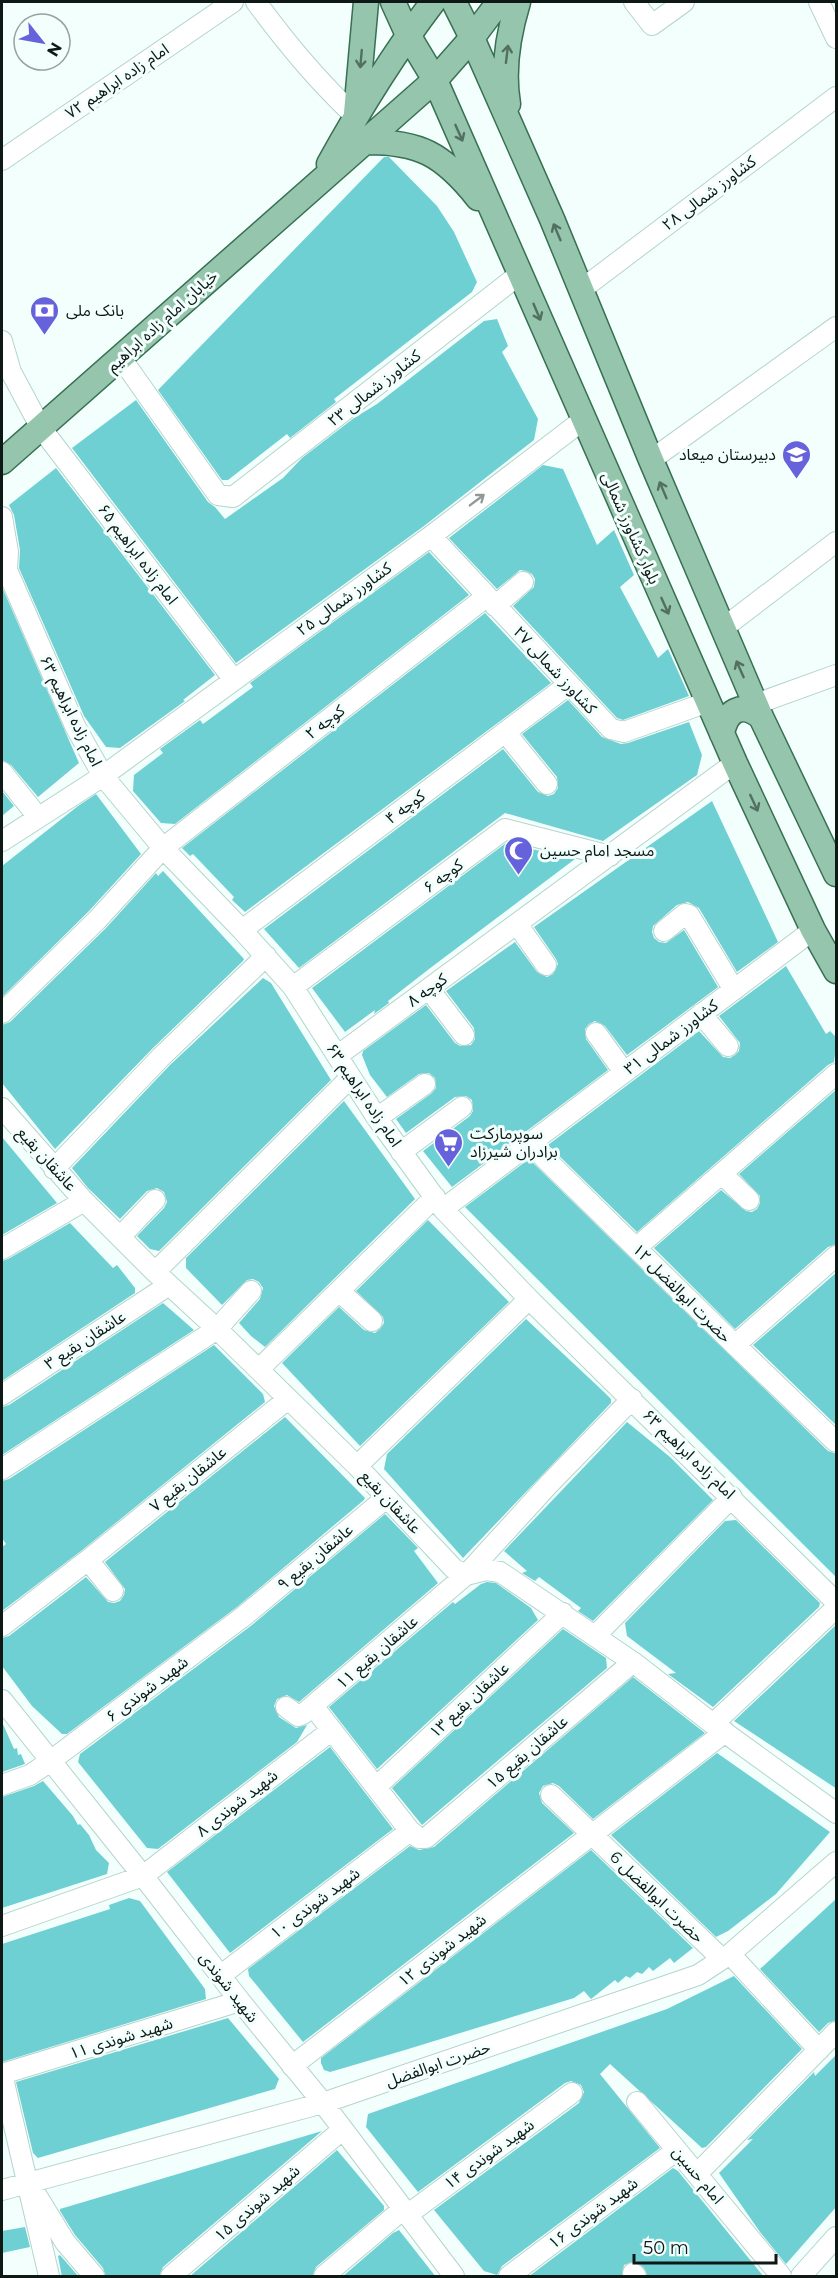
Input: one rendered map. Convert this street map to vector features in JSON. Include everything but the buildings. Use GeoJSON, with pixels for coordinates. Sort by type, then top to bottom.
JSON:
{"type":"FeatureCollection","features":[{"type":"Feature","properties":{"kind":"main road"},"geometry":{"type":"LineString","coordinates":[[356,116],[366,2]]}},
{"type":"Feature","properties":{"kind":"main road","name":"بلوار کشاورز شمالی"},"geometry":{"type":"LineString","coordinates":[[393,2],[408,35],[435,80],[735,763],[813,930],[837,971]]}},
{"type":"Feature","properties":{"kind":"main road","name":"خیابان امام زاده ابراهیم"},"geometry":{"type":"LineString","coordinates":[[321,180],[356,116],[408,35],[433,2]]}},
{"type":"Feature","properties":{"kind":"main road"},"geometry":{"type":"LineString","coordinates":[[454,2],[582,289],[651,460],[758,711],[835,865]]}},
{"type":"Feature","properties":{"kind":"main road","name":"خیابان امام زاده ابراهیم"},"geometry":{"type":"LineString","coordinates":[[2,462],[435,80],[472,38],[499,2]]}},
{"type":"Feature","properties":{"kind":"main road"},"geometry":{"type":"LineString","coordinates":[[513,133],[505,86],[506,57],[518,2]]}},
{"type":"Feature","properties":{"kind":"main road"},"geometry":{"type":"LineString","coordinates":[[363,142],[390,141],[417,147],[442,160],[460,175],[500,225]]}},
{"type":"Feature","properties":{"kind":"main road"},"geometry":{"type":"LineString","coordinates":[[722,734],[724,723],[737,710],[758,711]]}},
{"type":"Feature","properties":{"kind":"street","name":"امام زاده ابراهیم ۷۲"},"geometry":{"type":"LineString","coordinates":[[2,160],[232,2]]}},
{"type":"Feature","properties":{"kind":"street"},"geometry":{"type":"LineString","coordinates":[[256,2],[292,51],[356,116]]}},
{"type":"Feature","properties":{"kind":"street"},"geometry":{"type":"LineString","coordinates":[[634,2],[652,25],[684,2]]}},
{"type":"Feature","properties":{"kind":"street"},"geometry":{"type":"LineString","coordinates":[[819,2],[837,38]]}},
{"type":"Feature","properties":{"kind":"street","name":"کشاورز شمالی ۲۸"},"geometry":{"type":"LineString","coordinates":[[582,289],[837,97]]}},
{"type":"Feature","properties":{"kind":"street","name":"کشاورز شمالی ۲۳"},"geometry":{"type":"LineString","coordinates":[[121,358],[218,495],[226,498],[233,497],[520,274]]}},
{"type":"Feature","properties":{"kind":"street"},"geometry":{"type":"LineString","coordinates":[[651,460],[837,327]]}},
{"type":"Feature","properties":{"kind":"street","name":"امام زاده ابراهیم ۶۵"},"geometry":{"type":"LineString","coordinates":[[2,341],[11,372],[41,428],[234,680]]}},
{"type":"Feature","properties":{"kind":"street","name":"کشاورز شمالی ۲۵"},"geometry":{"type":"LineString","coordinates":[[2,842],[103,776],[431,536],[584,420]]}},
{"type":"Feature","properties":{"kind":"street","name":"امام زاده ابراهیم ۶۳"},"geometry":{"type":"LineString","coordinates":[[2,517],[8,552],[7,570],[75,726],[103,776],[163,848],[293,987],[377,1118],[439,1203],[529,1299],[837,1602]]}},
{"type":"Feature","properties":{"kind":"street","name":"کشاورز شمالی ۲۷"},"geometry":{"type":"LineString","coordinates":[[431,536],[611,729],[624,732],[708,702]]}},
{"type":"Feature","properties":{"kind":"street"},"geometry":{"type":"LineString","coordinates":[[722,628],[837,542]]}},
{"type":"Feature","properties":{"kind":"street","name":"کوچه ۲"},"geometry":{"type":"LineString","coordinates":[[2,1013],[97,920],[163,848],[491,601],[523,582]]}},
{"type":"Feature","properties":{"kind":"street"},"geometry":{"type":"LineString","coordinates":[[758,711],[837,675]]}},
{"type":"Feature","properties":{"kind":"street","name":"کوچه ۴"},"geometry":{"type":"LineString","coordinates":[[242,930],[568,685]]}},
{"type":"Feature","properties":{"kind":"street"},"geometry":{"type":"LineString","coordinates":[[505,732],[547,784]]}},
{"type":"Feature","properties":{"kind":"street","name":"کوچه ۸"},"geometry":{"type":"LineString","coordinates":[[337,1056],[735,763]]}},
{"type":"Feature","properties":{"kind":"street"},"geometry":{"type":"LineString","coordinates":[[2,772],[38,817]]}},
{"type":"Feature","properties":{"kind":"street","name":"کوچه ۶"},"geometry":{"type":"LineString","coordinates":[[293,987],[505,829],[610,856]]}},
{"type":"Feature","properties":{"kind":"street"},"geometry":{"type":"LineString","coordinates":[[664,931],[685,914],[689,915],[734,990]]}},
{"type":"Feature","properties":{"kind":"street"},"geometry":{"type":"LineString","coordinates":[[517,924],[546,965]]}},
{"type":"Feature","properties":{"kind":"street","name":"کشاورز شمالی ۳۱"},"geometry":{"type":"LineString","coordinates":[[259,1369],[339,1291],[439,1203],[529,1143],[813,930]]}},
{"type":"Feature","properties":{"kind":"street"},"geometry":{"type":"LineString","coordinates":[[54,1168],[143,1075],[266,956]]}},
{"type":"Feature","properties":{"kind":"street"},"geometry":{"type":"LineString","coordinates":[[429,988],[464,1035]]}},
{"type":"Feature","properties":{"kind":"street"},"geometry":{"type":"LineString","coordinates":[[701,1014],[728,1046]]}},
{"type":"Feature","properties":{"kind":"street"},"geometry":{"type":"LineString","coordinates":[[596,1033],[624,1072]]}},
{"type":"Feature","properties":{"kind":"street"},"geometry":{"type":"LineString","coordinates":[[636,1248],[837,1074]]}},
{"type":"Feature","properties":{"kind":"street","name":"عاشقان بقیع ۳"},"geometry":{"type":"LineString","coordinates":[[2,1395],[162,1279],[226,1202],[350,1078]]}},
{"type":"Feature","properties":{"kind":"street"},"geometry":{"type":"LineString","coordinates":[[377,1118],[425,1084]]}},
{"type":"Feature","properties":{"kind":"street"},"geometry":{"type":"LineString","coordinates":[[401,1152],[462,1107]]}},
{"type":"Feature","properties":{"kind":"street","name":"عاشقان بقیع"},"geometry":{"type":"LineString","coordinates":[[2,1108],[84,1201],[357,1466],[454,1569],[466,1575]]}},
{"type":"Feature","properties":{"kind":"street","name":"حضرت ابوالفضل ۱۲"},"geometry":{"type":"LineString","coordinates":[[529,1143],[735,1345],[836,1439]]}},
{"type":"Feature","properties":{"kind":"street"},"geometry":{"type":"LineString","coordinates":[[722,1174],[749,1200]]}},
{"type":"Feature","properties":{"kind":"street"},"geometry":{"type":"LineString","coordinates":[[120,1237],[155,1200]]}},
{"type":"Feature","properties":{"kind":"street"},"geometry":{"type":"LineString","coordinates":[[2,1249],[84,1201]]}},
{"type":"Feature","properties":{"kind":"street"},"geometry":{"type":"LineString","coordinates":[[735,1345],[833,1259]]}},
{"type":"Feature","properties":{"kind":"street"},"geometry":{"type":"LineString","coordinates":[[2,1469],[217,1329],[251,1291]]}},
{"type":"Feature","properties":{"kind":"street"},"geometry":{"type":"LineString","coordinates":[[339,1291],[372,1321]]}},
{"type":"Feature","properties":{"kind":"street"},"geometry":{"type":"LineString","coordinates":[[357,1466],[529,1299]]}},
{"type":"Feature","properties":{"kind":"street","name":"عاشقان بقیع ۷"},"geometry":{"type":"LineString","coordinates":[[2,1626],[288,1399]]}},
{"type":"Feature","properties":{"kind":"street","name":"عاشقان بقیع ۱۱"},"geometry":{"type":"LineString","coordinates":[[313,1706],[466,1575],[549,1484],[632,1399]]}},
{"type":"Feature","properties":{"kind":"street"},"geometry":{"type":"LineString","coordinates":[[596,1635],[732,1497]]}},
{"type":"Feature","properties":{"kind":"street","name":"عاشقان بقیع ۹"},"geometry":{"type":"LineString","coordinates":[[244,1616],[386,1498]]}},
{"type":"Feature","properties":{"kind":"street"},"geometry":{"type":"LineString","coordinates":[[88,1560],[113,1591]]}},
{"type":"Feature","properties":{"kind":"street"},"geometry":{"type":"LineString","coordinates":[[466,1575],[486,1570],[500,1572],[596,1635],[719,1728],[837,1812]]}},
{"type":"Feature","properties":{"kind":"street","name":"شهید شوندی ۱۲"},"geometry":{"type":"LineString","coordinates":[[292,2066],[591,1834],[719,1728],[776,1665],[837,1608]]}},
{"type":"Feature","properties":{"kind":"street","name":"عاشقان بقیع ۱۳"},"geometry":{"type":"LineString","coordinates":[[375,1787],[563,1613]]}},
{"type":"Feature","properties":{"kind":"street","name":"شهید شوندی ۶"},"geometry":{"type":"LineString","coordinates":[[2,1785],[30,1775],[50,1762],[244,1616]]}},
{"type":"Feature","properties":{"kind":"street","name":"عاشقان بقیع ۱۵"},"geometry":{"type":"LineString","coordinates":[[415,1834],[426,1838],[433,1833],[633,1662]]}},
{"type":"Feature","properties":{"kind":"street","name":"شهید شوندی"},"geometry":{"type":"LineString","coordinates":[[2,1700],[323,2103],[454,2277]]}},
{"type":"Feature","properties":{"kind":"street"},"geometry":{"type":"LineString","coordinates":[[286,1707],[298,1716],[313,1706],[375,1787],[415,1834]]}},
{"type":"Feature","properties":{"kind":"street","name":"شهید شوندی ۸"},"geometry":{"type":"LineString","coordinates":[[2,1926],[143,1876],[332,1730]]}},
{"type":"Feature","properties":{"kind":"street","name":"حضرت ابوالفضل 6"},"geometry":{"type":"LineString","coordinates":[[551,1795],[726,1957],[819,2050]]}},
{"type":"Feature","properties":{"kind":"street","name":"شهید شوندی ۱۰"},"geometry":{"type":"LineString","coordinates":[[220,1976],[415,1834]]}},
{"type":"Feature","properties":{"kind":"street","name":"حضرت ابوالفضل"},"geometry":{"type":"LineString","coordinates":[[2,2190],[323,2103],[698,1974],[726,1957],[835,1867]]}},
{"type":"Feature","properties":{"kind":"street","name":"شهید شوندی ۱۱"},"geometry":{"type":"LineString","coordinates":[[2,2074],[240,2001]]}},
{"type":"Feature","properties":{"kind":"street"},"geometry":{"type":"LineString","coordinates":[[697,2174],[837,2032]]}},
{"type":"Feature","properties":{"kind":"street"},"geometry":{"type":"LineString","coordinates":[[2,2074],[49,2277]]}},
{"type":"Feature","properties":{"kind":"street","name":"شهید شوندی ۱۴"},"geometry":{"type":"LineString","coordinates":[[324,2277],[405,2212],[572,2093]]}},
{"type":"Feature","properties":{"kind":"street","name":"امام حسین"},"geometry":{"type":"LineString","coordinates":[[637,2102],[781,2277]]}},
{"type":"Feature","properties":{"kind":"street","name":"شهید شوندی ۱۵"},"geometry":{"type":"LineString","coordinates":[[171,2277],[342,2130]]}},
{"type":"Feature","properties":{"kind":"street","name":"شهید شوندی ۱۶"},"geometry":{"type":"LineString","coordinates":[[509,2277],[677,2150]]}},
{"type":"Feature","properties":{"kind":"street"},"geometry":{"type":"LineString","coordinates":[[29,2184],[65,2242],[94,2277]]}},
{"type":"Feature","properties":{"kind":"street"},"geometry":{"type":"LineString","coordinates":[[801,2277],[837,2238]]}},
{"type":"Feature","properties":{"kind":"street"},"geometry":{"type":"LineString","coordinates":[[42,2247],[65,2242]]}},
{"type":"Feature","properties":{"kind":"place","name":"بانک ملی"},"geometry":{"type":"Point","coordinates":[45,336]}},
{"type":"Feature","properties":{"kind":"place","name":"دبیرستان میعاد"},"geometry":{"type":"Point","coordinates":[797,480]}},
{"type":"Feature","properties":{"kind":"place","name":"مسجد امام حسین"},"geometry":{"type":"Point","coordinates":[519,876]}},
{"type":"Feature","properties":{"kind":"place","name":"سوپرمارکت برادران شیرزاد"},"geometry":{"type":"Point","coordinates":[449,1168]}}]}
